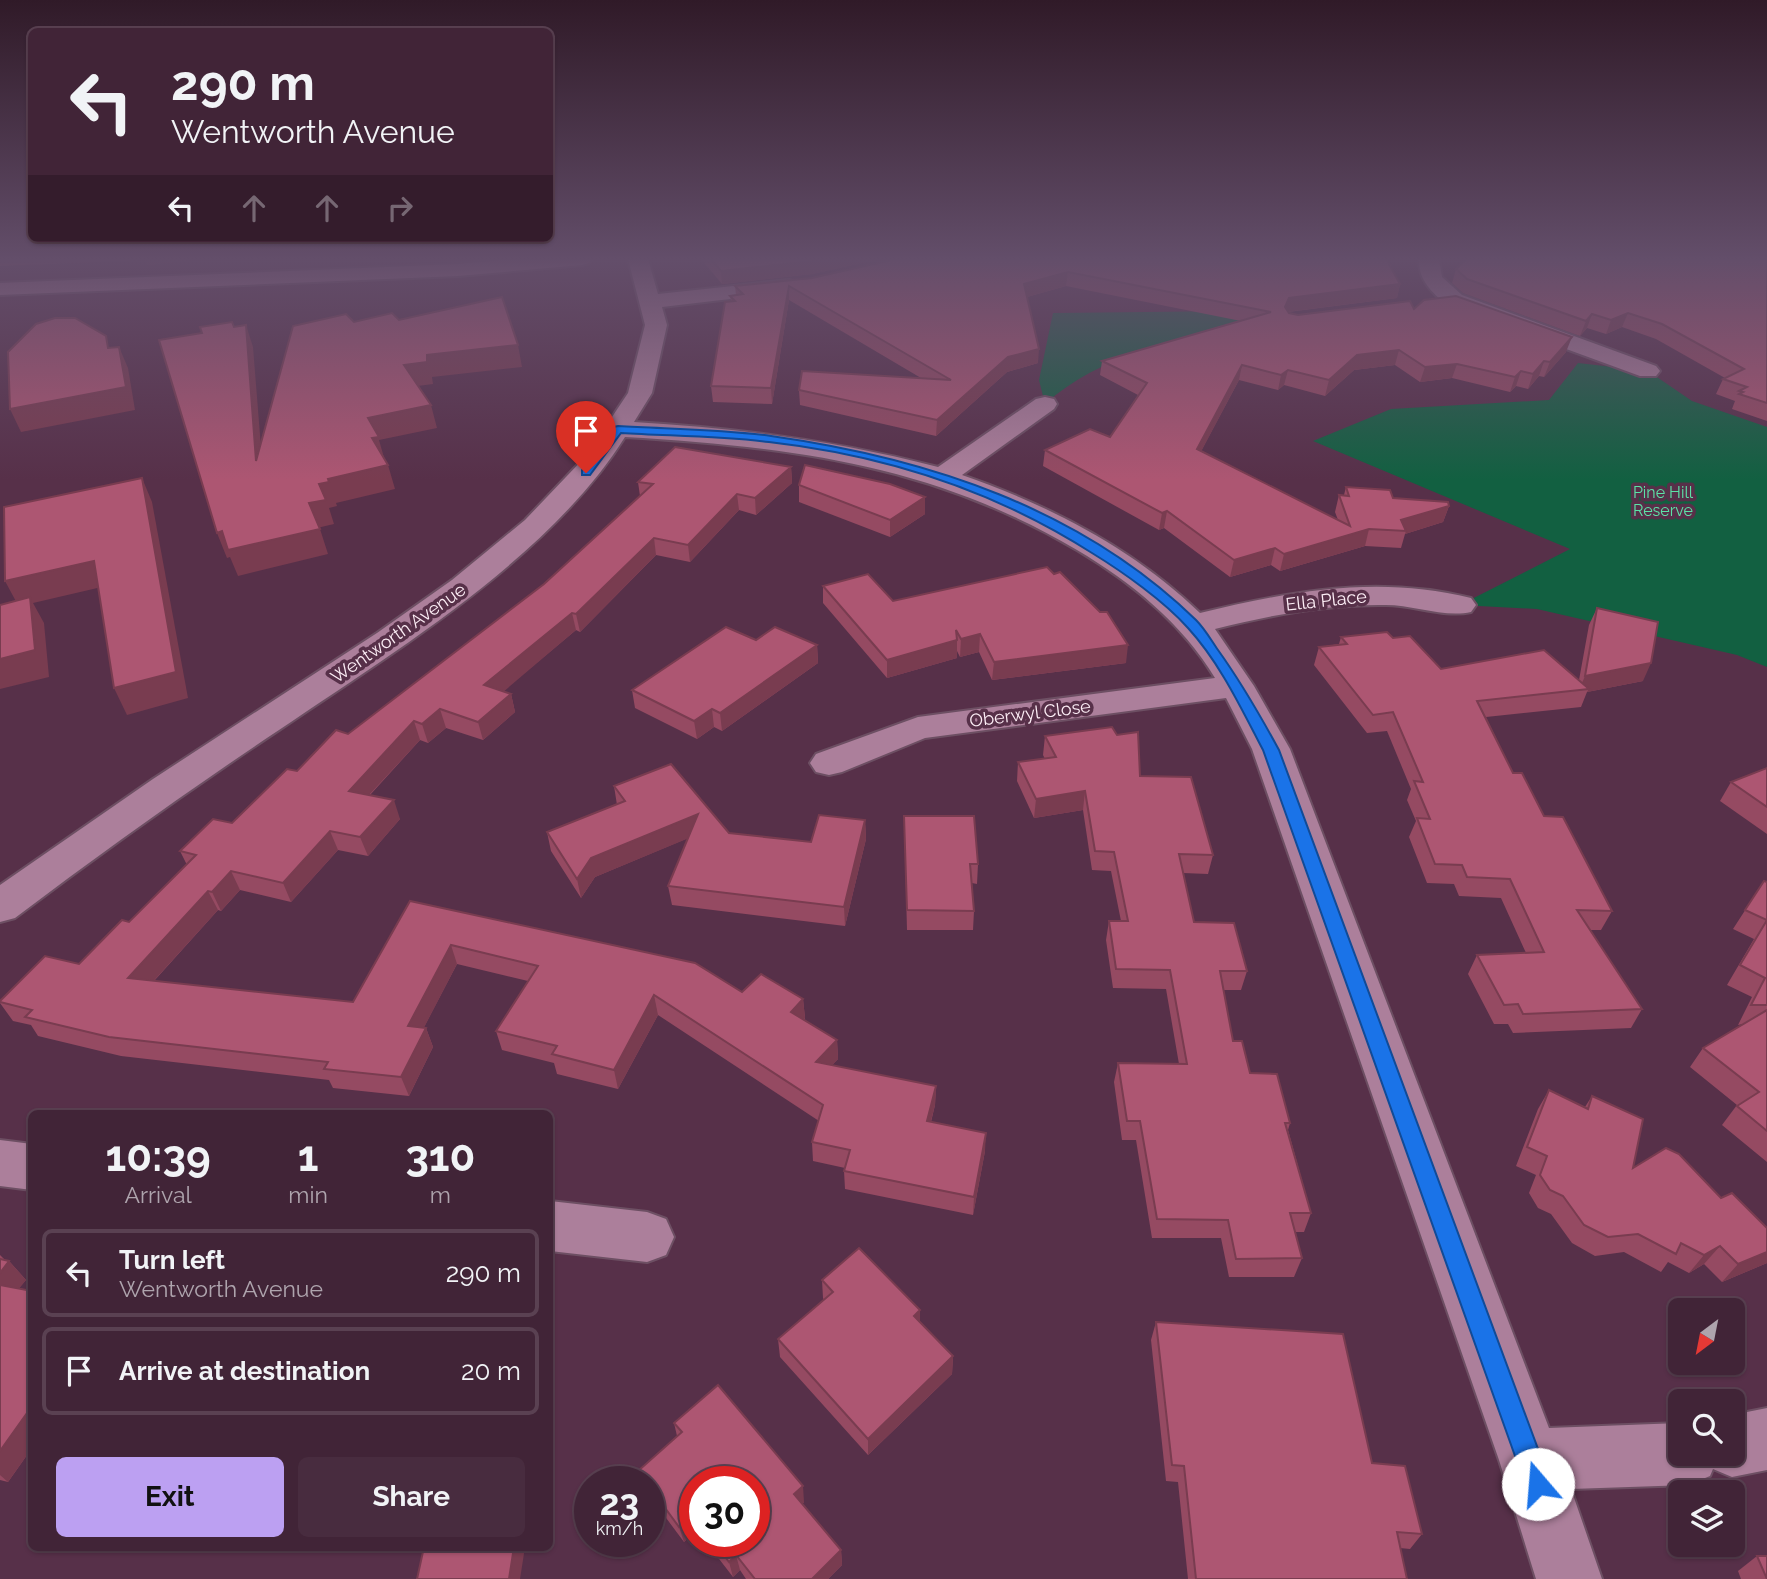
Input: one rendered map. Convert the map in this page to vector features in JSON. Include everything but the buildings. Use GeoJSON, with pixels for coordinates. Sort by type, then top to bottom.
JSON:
{"type":"FeatureCollection","features":[{"type":"Feature","properties":{"kind":"street","name":"Wentworth Avenue"},"geometry":{"type":"LineString","coordinates":[[0,907],[269,720],[385,645],[455,594],[561,501],[618,429],[646,376],[655,333]]}},
{"type":"Feature","properties":{"kind":"street"},"geometry":{"type":"LineString","coordinates":[[1539,333],[1648,371]]}},
{"type":"Feature","properties":{"kind":"street"},"geometry":{"type":"LineString","coordinates":[[943,476],[1045,404]]}},
{"type":"Feature","properties":{"kind":"street"},"geometry":{"type":"LineString","coordinates":[[618,429],[717,433],[815,445],[943,476],[1023,508],[1088,543],[1153,588],[1193,625],[1237,686],[1271,750],[1298,818],[1530,1460],[1569,1579]]}},
{"type":"Feature","properties":{"kind":"street","name":"Ella Place"},"geometry":{"type":"LineString","coordinates":[[1193,625],[1284,604],[1346,596],[1406,596],[1460,605]]}},
{"type":"Feature","properties":{"kind":"street","name":"Oberwyl Close"},"geometry":{"type":"LineString","coordinates":[[829,763],[918,728],[1237,686]]}},
{"type":"Feature","properties":{"kind":"street"},"geometry":{"type":"LineString","coordinates":[[0,1163],[28,1166]]}},
{"type":"Feature","properties":{"kind":"street"},"geometry":{"type":"LineString","coordinates":[[553,1226],[647,1237]]}},
{"type":"Feature","properties":{"kind":"street"},"geometry":{"type":"LineString","coordinates":[[1745,1443],[1767,1439]]}},
{"type":"Feature","properties":{"kind":"street"},"geometry":{"type":"LineString","coordinates":[[1530,1460],[1668,1455]]}},
{"type":"Feature","properties":{"kind":"green space"},"geometry":{"type":"Polygon","coordinates":[[[1049,333],[1210,333],[1114,361],[1067,387],[1045,404],[1039,380],[1049,333]]]}},
{"type":"Feature","properties":{"kind":"green space","name":"Pine Hill Reserve"},"geometry":{"type":"Polygon","coordinates":[[[1578,363],[1648,371],[1692,401],[1767,427],[1767,667],[1737,655],[1537,609],[1460,605],[1570,549],[1313,441],[1391,409],[1549,400],[1578,363]]]}},
{"type":"Feature","properties":{"kind":"route"},"geometry":{"type":"LineString","coordinates":[[586,473],[618,429],[717,433],[769,439],[815,445],[884,460],[980,489],[1053,522],[1126,568],[1153,588],[1193,625],[1237,686],[1271,750],[1298,818],[1538,1484]]}}]}
